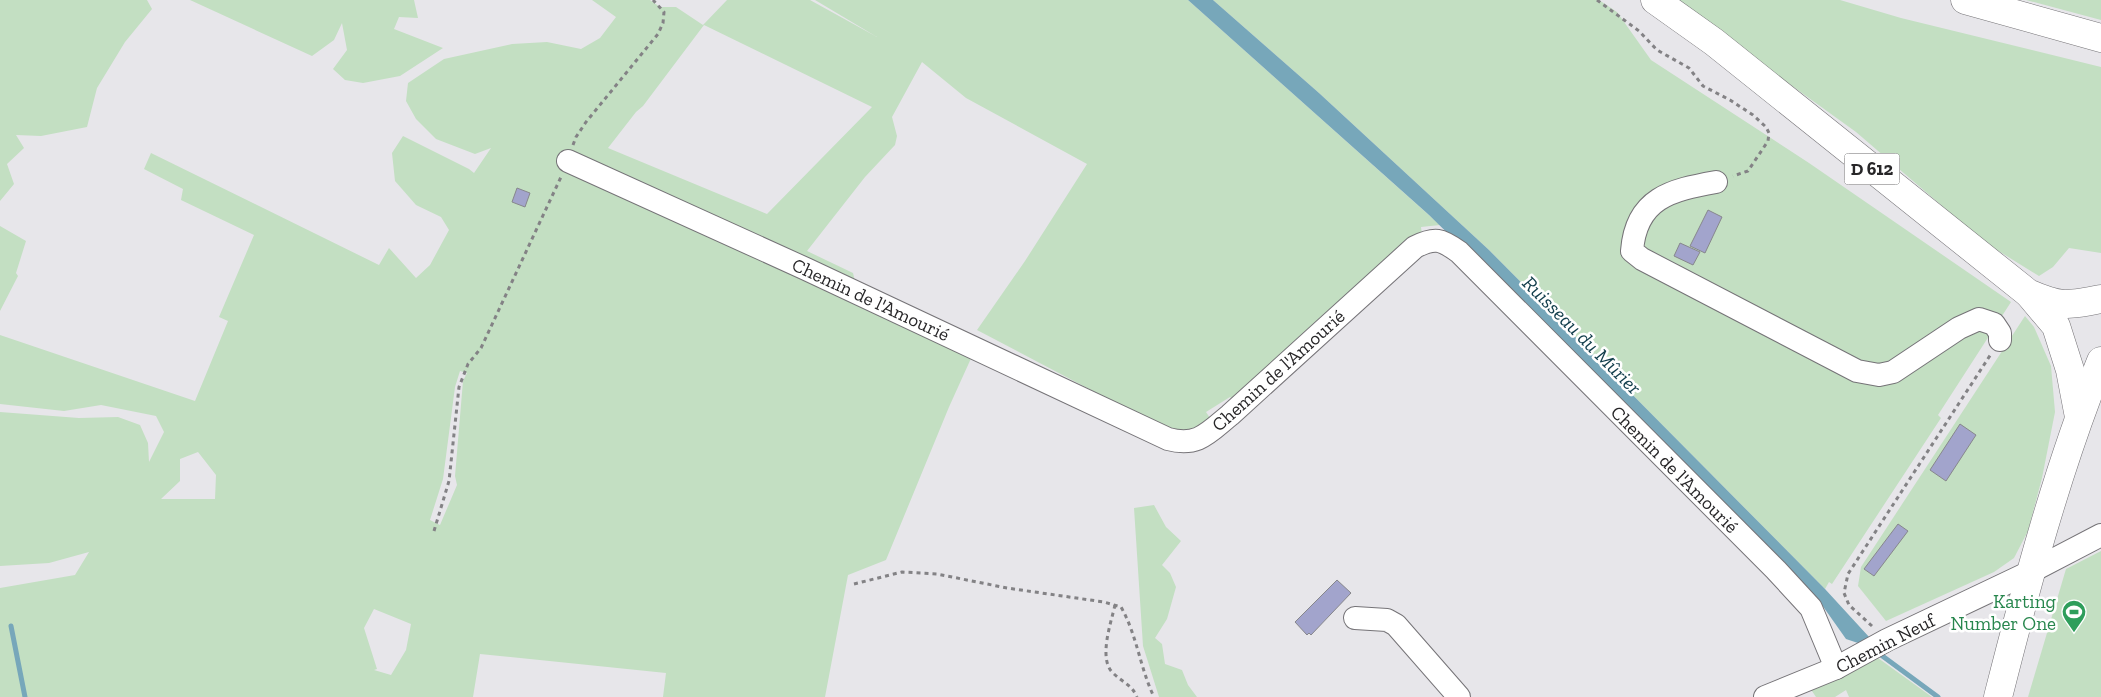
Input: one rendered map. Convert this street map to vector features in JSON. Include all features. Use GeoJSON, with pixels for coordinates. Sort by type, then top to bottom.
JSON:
{"type":"FeatureCollection","features":[{"type":"Feature","properties":{"kind":"main road","name":"D 612"},"geometry":{"type":"LineString","coordinates":[[1655,0],[1714,42],[2028,292],[2056,326],[2070,370],[2079,416]]}},
{"type":"Feature","properties":{"kind":"main road"},"geometry":{"type":"LineString","coordinates":[[1965,0],[2101,38]]}},
{"type":"Feature","properties":{"kind":"main road","name":"D 612"},"geometry":{"type":"LineString","coordinates":[[2028,292],[2053,304],[2074,305],[2101,299]]}},
{"type":"Feature","properties":{"kind":"main road"},"geometry":{"type":"LineString","coordinates":[[2008,697],[2079,416],[2101,361]]}},
{"type":"Feature","properties":{"kind":"main road"},"geometry":{"type":"LineString","coordinates":[[1998,697],[2040,567],[2101,398]]}},
{"type":"Feature","properties":{"kind":"street","name":"Chemin de l'Amourié"},"geometry":{"type":"LineString","coordinates":[[568,161],[806,269],[1168,439],[1182,443],[1204,437],[1415,247],[1429,240],[1446,243],[1466,259],[1776,570],[1811,608],[1836,668]]}},
{"type":"Feature","properties":{"kind":"street"},"geometry":{"type":"LineString","coordinates":[[1716,182],[1678,190],[1660,198],[1646,208],[1633,241],[1632,251],[1642,259],[1857,371],[1879,375],[1893,372],[1959,328],[1979,320],[1994,324],[2000,333],[2000,340]]}},
{"type":"Feature","properties":{"kind":"street","name":"Chemin Neuf"},"geometry":{"type":"LineString","coordinates":[[1765,697],[1806,690],[1836,668],[1878,645],[2040,567],[2101,535]]}},
{"type":"Feature","properties":{"kind":"street"},"geometry":{"type":"LineString","coordinates":[[1355,618],[1388,620],[1396,625],[1459,697]]}},
{"type":"Feature","properties":{"kind":"path"},"geometry":{"type":"LineString","coordinates":[[434,531],[449,481],[459,387],[468,364],[481,348],[568,161],[576,137],[586,122],[658,34],[663,23],[664,12],[653,0]]}},
{"type":"Feature","properties":{"kind":"path"},"geometry":{"type":"LineString","coordinates":[[1597,0],[1639,31],[1657,50],[1689,68],[1703,86],[1730,100],[1753,115],[1766,127],[1769,133],[1768,141],[1748,171],[1716,182]]}},
{"type":"Feature","properties":{"kind":"path"},"geometry":{"type":"LineString","coordinates":[[1878,645],[1849,606],[1844,593],[1848,574],[2000,340]]}},
{"type":"Feature","properties":{"kind":"path"},"geometry":{"type":"LineString","coordinates":[[854,584],[902,572],[937,574],[1121,607],[1129,620],[1141,662],[1154,697]]}},
{"type":"Feature","properties":{"kind":"path"},"geometry":{"type":"LineString","coordinates":[[1115,605],[1106,643],[1106,661],[1112,672],[1134,689],[1137,697]]}},
{"type":"Feature","properties":{"kind":"green space"},"geometry":{"type":"Polygon","coordinates":[[[0,0],[147,0],[152,9],[125,42],[97,88],[87,127],[41,136],[16,135],[24,148],[7,164],[14,184],[0,201],[0,0]]]}},
{"type":"Feature","properties":{"kind":"green space"},"geometry":{"type":"Polygon","coordinates":[[[190,0],[414,0],[418,18],[399,17],[394,29],[443,48],[400,76],[363,83],[345,80],[333,69],[347,50],[342,23],[334,40],[312,56],[190,0]]]}},
{"type":"Feature","properties":{"kind":"green space"},"geometry":{"type":"Polygon","coordinates":[[[592,0],[650,0],[660,7],[676,7],[703,25],[727,0],[810,0],[877,37],[815,0],[1188,0],[1440,225],[1421,227],[1422,235],[1236,402],[1230,397],[1206,412],[1212,421],[1202,431],[1167,430],[977,330],[1025,261],[1087,164],[966,98],[922,62],[892,117],[897,136],[895,145],[865,177],[807,251],[853,273],[859,299],[973,354],[886,560],[848,575],[825,697],[663,697],[666,673],[480,654],[473,697],[0,697],[0,588],[75,575],[89,552],[49,563],[0,566],[0,412],[79,418],[118,417],[140,425],[148,443],[149,462],[164,432],[156,416],[101,405],[64,411],[0,404],[0,335],[195,401],[228,321],[219,317],[254,235],[181,200],[183,189],[144,169],[151,153],[379,265],[389,248],[416,278],[430,265],[449,230],[441,217],[416,205],[395,181],[392,153],[403,136],[474,173],[491,148],[475,154],[436,139],[416,119],[406,101],[408,83],[444,59],[512,44],[547,42],[581,49],[600,38],[616,17],[592,0]],[[704,25],[643,106],[636,112],[608,148],[767,214],[872,107],[704,25]],[[460,371],[455,387],[443,479],[430,520],[440,525],[457,485],[455,476],[463,381],[467,373],[460,371]],[[198,452],[180,459],[180,481],[161,499],[215,499],[216,475],[198,452]],[[374,609],[364,628],[377,669],[374,670],[391,675],[406,650],[411,624],[374,609]]]}},
{"type":"Feature","properties":{"kind":"green space"},"geometry":{"type":"Polygon","coordinates":[[[1213,0],[1599,0],[1617,12],[1651,60],[1809,163],[2011,302],[1938,415],[1941,418],[1832,584],[1829,582],[1825,589],[1489,250],[1319,93],[1213,0]]]}},
{"type":"Feature","properties":{"kind":"green space"},"geometry":{"type":"Polygon","coordinates":[[[1673,0],[1840,0],[1901,18],[2101,67],[2101,253],[2069,248],[2053,267],[2039,276],[1984,242],[1856,132],[1673,0]]]}},
{"type":"Feature","properties":{"kind":"green space"},"geometry":{"type":"Polygon","coordinates":[[[2026,0],[2101,0],[2101,20],[2026,0]]]}},
{"type":"Feature","properties":{"kind":"green space"},"geometry":{"type":"Polygon","coordinates":[[[0,226],[26,241],[16,273],[18,276],[0,311],[0,226]]]}},
{"type":"Feature","properties":{"kind":"green space"},"geometry":{"type":"Polygon","coordinates":[[[2025,316],[2034,327],[2051,366],[2055,412],[2042,478],[2028,531],[2014,558],[1994,572],[1886,621],[1858,586],[1861,567],[2025,316]]]}},
{"type":"Feature","properties":{"kind":"green space"},"geometry":{"type":"Polygon","coordinates":[[[1154,505],[1166,527],[1181,541],[1162,565],[1170,573],[1176,587],[1167,619],[1155,638],[1162,644],[1165,664],[1182,670],[1188,685],[1197,697],[1159,697],[1143,646],[1134,508],[1154,505]]]}},
{"type":"Feature","properties":{"kind":"green space","name":"Karting Number One"},"geometry":{"type":"Polygon","coordinates":[[[2101,551],[2101,697],[2028,697],[2066,569],[2101,551]]]}},
{"type":"Feature","properties":{"kind":"green space"},"geometry":{"type":"Polygon","coordinates":[[[1878,658],[1932,697],[1849,697],[1846,690],[1835,697],[1816,697],[1810,688],[1878,658]]]}},
{"type":"Feature","properties":{"kind":"water"},"geometry":{"type":"Polygon","coordinates":[[[1188,0],[1213,0],[1319,93],[1489,250],[1825,589],[1870,638],[1861,644],[1846,639],[1822,605],[1606,388],[1429,215],[1188,0]]]}},
{"type":"Feature","properties":{"kind":"building"},"geometry":{"type":"Polygon","coordinates":[[[517,188],[530,193],[525,207],[512,202],[517,188]]]}},
{"type":"Feature","properties":{"kind":"building"},"geometry":{"type":"Polygon","coordinates":[[[1708,210],[1722,217],[1705,253],[1690,246],[1708,210]]]}},
{"type":"Feature","properties":{"kind":"building"},"geometry":{"type":"Polygon","coordinates":[[[1680,243],[1700,252],[1693,265],[1674,256],[1680,243]]]}},
{"type":"Feature","properties":{"kind":"building"},"geometry":{"type":"Polygon","coordinates":[[[1960,424],[1976,435],[1946,481],[1930,470],[1960,424]]]}},
{"type":"Feature","properties":{"kind":"building"},"geometry":{"type":"Polygon","coordinates":[[[1898,524],[1908,531],[1874,576],[1864,569],[1898,524]]]}},
{"type":"Feature","properties":{"kind":"building"},"geometry":{"type":"Polygon","coordinates":[[[1337,580],[1351,593],[1311,635],[1309,633],[1307,635],[1295,622],[1337,580]]]}},
{"type":"Feature","properties":{"kind":"waterway"},"geometry":{"type":"LineString","coordinates":[[11,626],[25,697]]}},
{"type":"Feature","properties":{"kind":"waterway","name":"Ruisseau du Mûrier"},"geometry":{"type":"LineString","coordinates":[[1877,652],[1938,697]]}},
{"type":"Feature","properties":{"kind":"place","name":"Karting Number One"},"geometry":{"type":"Point","coordinates":[2074,633]}}]}
